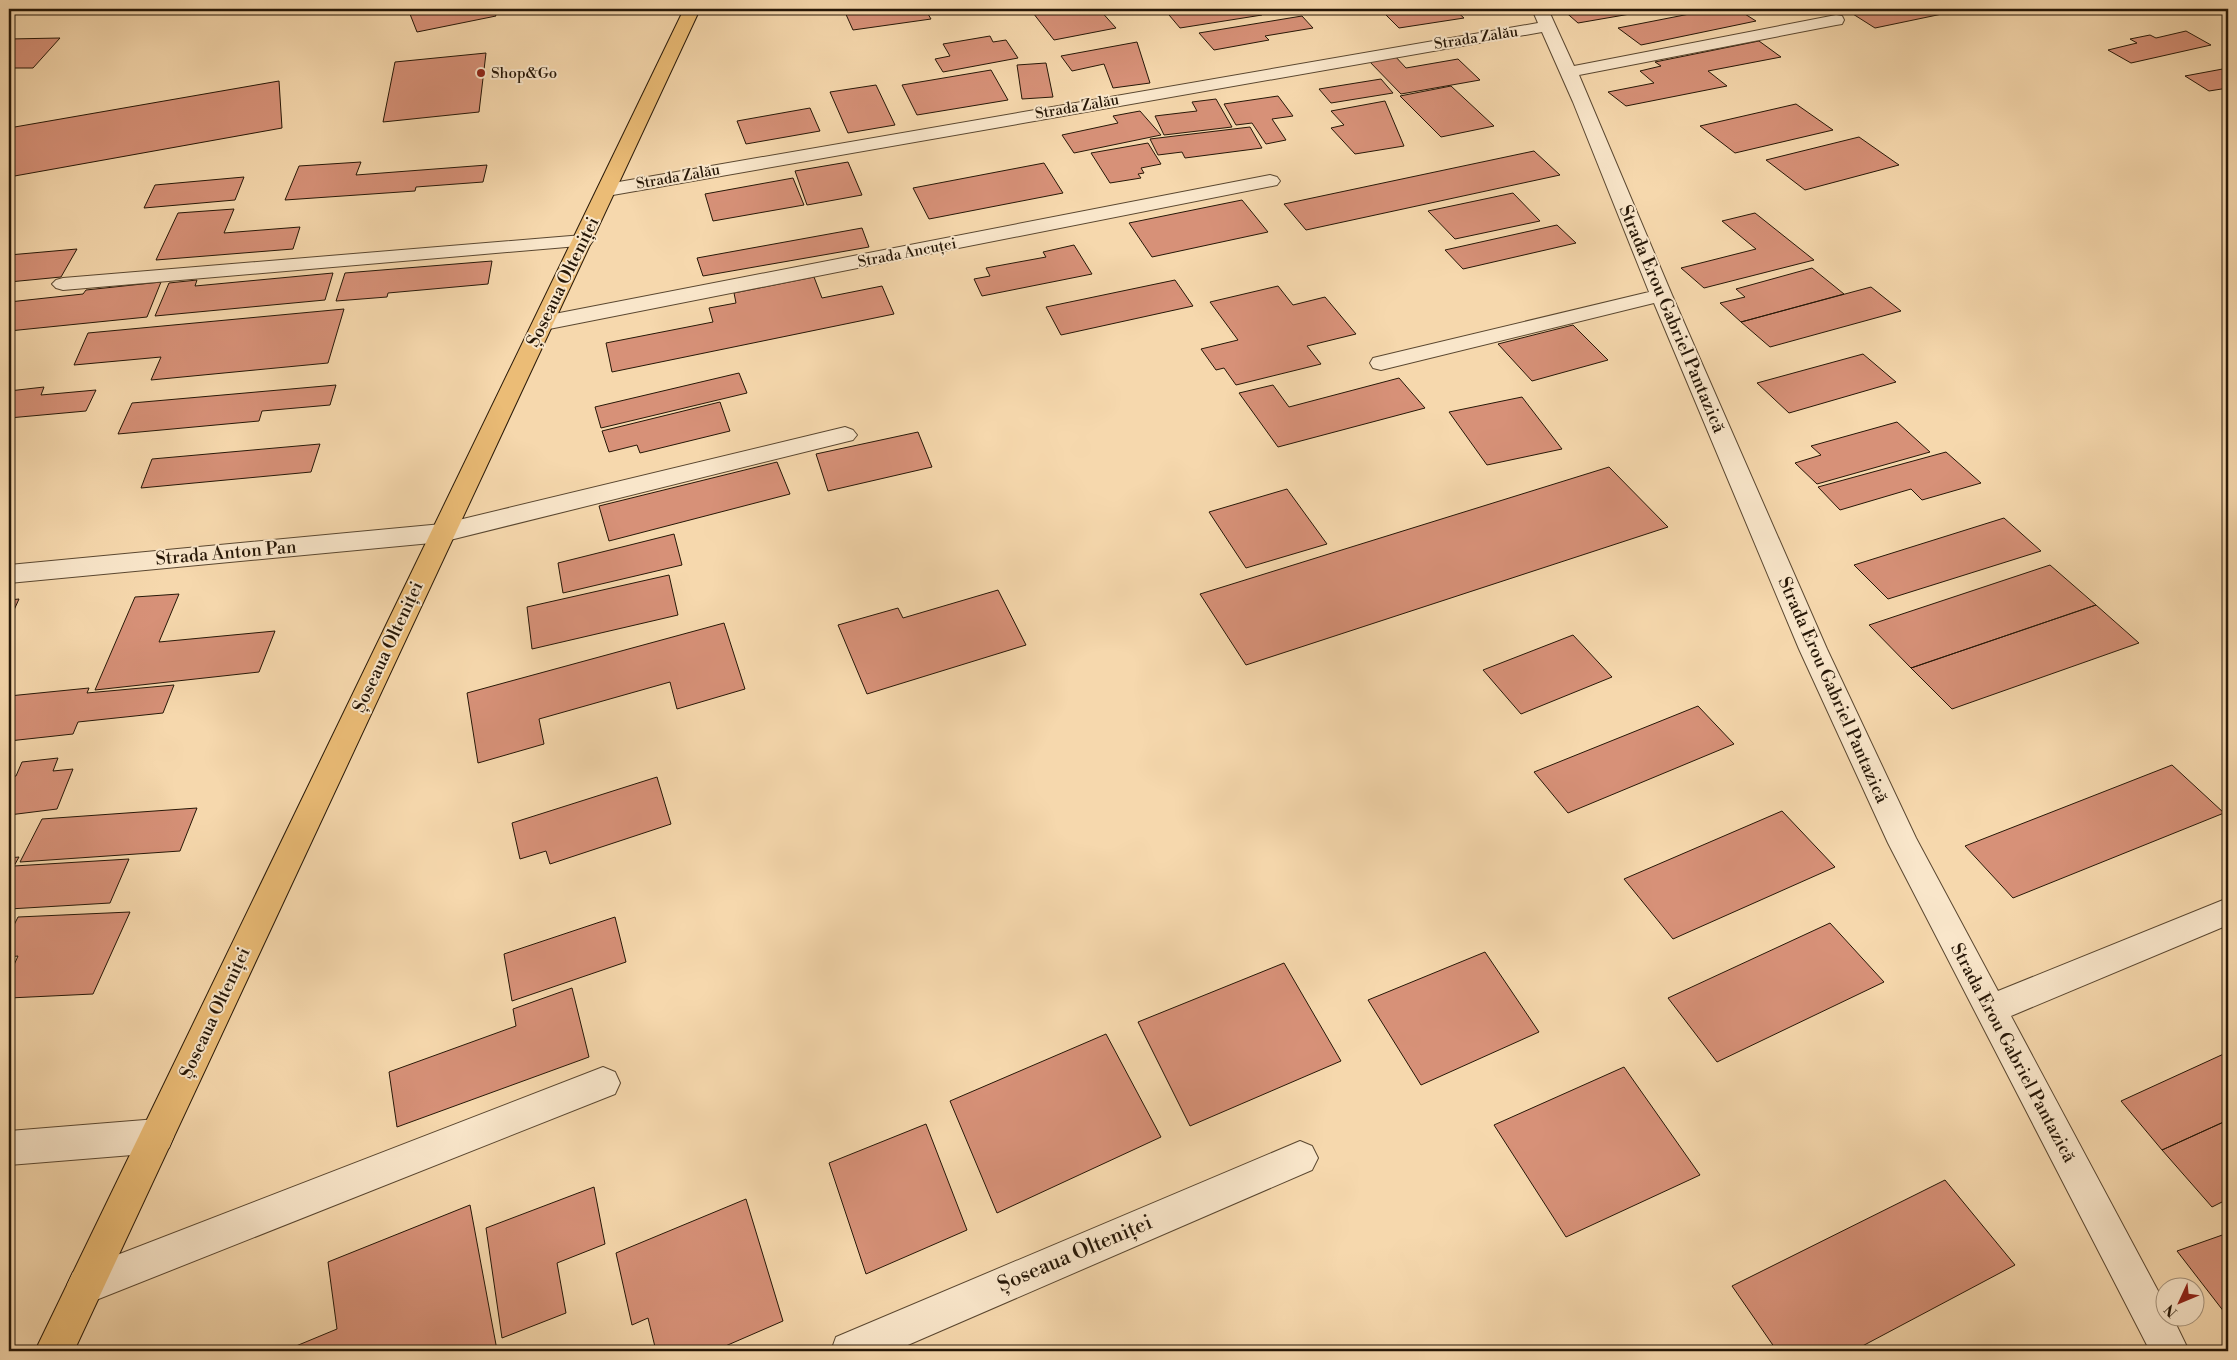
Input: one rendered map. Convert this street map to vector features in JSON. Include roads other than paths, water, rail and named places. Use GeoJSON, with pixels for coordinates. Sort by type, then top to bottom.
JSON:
{"type":"FeatureCollection","features":[{"type":"Feature","properties":{"kind":"main road","name":"Șoseaua Olteniței"},"geometry":{"type":"LineString","coordinates":[[54,1351],[692,9]]}},
{"type":"Feature","properties":{"kind":"street","name":"Strada Zalău"},"geometry":{"type":"LineString","coordinates":[[607,190],[1300,68],[1544,18]]}},
{"type":"Feature","properties":{"kind":"street","name":"Strada Erou Gabriel Pantazică"},"geometry":{"type":"LineString","coordinates":[[1544,18],[1569,72],[1661,295],[1813,649],[1902,843],[2170,1351]]}},
{"type":"Feature","properties":{"kind":"street"},"geometry":{"type":"LineString","coordinates":[[1569,72],[1836,20]]}},
{"type":"Feature","properties":{"kind":"street","name":"Strada Ancuței"},"geometry":{"type":"LineString","coordinates":[[544,323],[1270,181]]}},
{"type":"Feature","properties":{"kind":"street"},"geometry":{"type":"LineString","coordinates":[[62,284],[583,241]]}},
{"type":"Feature","properties":{"kind":"street"},"geometry":{"type":"LineString","coordinates":[[1381,363],[1661,295]]}},
{"type":"Feature","properties":{"kind":"street","name":"Strada Anton Pan"},"geometry":{"type":"LineString","coordinates":[[9,574],[442,533],[845,435]]}},
{"type":"Feature","properties":{"kind":"street"},"geometry":{"type":"LineString","coordinates":[[1990,1009],[2228,911]]}},
{"type":"Feature","properties":{"kind":"street"},"geometry":{"type":"LineString","coordinates":[[86,1285],[603,1083]]}},
{"type":"Feature","properties":{"kind":"street"},"geometry":{"type":"LineString","coordinates":[[9,1148],[157,1136]]}},
{"type":"Feature","properties":{"kind":"street","name":"Șoseaua Olteniței"},"geometry":{"type":"LineString","coordinates":[[850,1351],[1300,1158]]}},
{"type":"Feature","properties":{"kind":"place","name":"Shop&Go"},"geometry":{"type":"Point","coordinates":[481,73]}}]}
